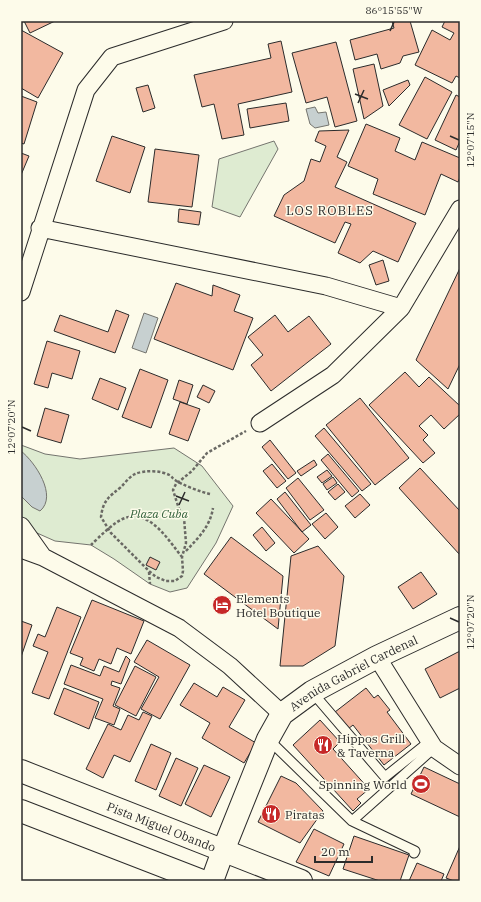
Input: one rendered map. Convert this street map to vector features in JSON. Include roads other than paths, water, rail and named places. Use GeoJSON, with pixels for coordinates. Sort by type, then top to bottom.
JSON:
{"type":"FeatureCollection","features":[{"type":"Feature","properties":{"kind":"main road","name":"Avenida Gabriel Cardenal"},"geometry":{"type":"LineString","coordinates":[[212,881],[268,739],[282,714],[312,692],[377,657],[460,618]]}},
{"type":"Feature","properties":{"kind":"main road","name":"Pista Miguel Obando"},"geometry":{"type":"LineString","coordinates":[[21,771],[301,881]]}},
{"type":"Feature","properties":{"kind":"main road"},"geometry":{"type":"LineString","coordinates":[[21,811],[202,881]]}},
{"type":"Feature","properties":{"kind":"street"},"geometry":{"type":"LineString","coordinates":[[21,292],[40,228],[86,90],[112,57],[224,21]]}},
{"type":"Feature","properties":{"kind":"street"},"geometry":{"type":"LineString","coordinates":[[260,423],[333,376],[401,308],[460,209]]}},
{"type":"Feature","properties":{"kind":"street"},"geometry":{"type":"LineString","coordinates":[[40,228],[326,286],[401,308]]}},
{"type":"Feature","properties":{"kind":"street"},"geometry":{"type":"LineString","coordinates":[[21,526],[43,557]]}},
{"type":"Feature","properties":{"kind":"street"},"geometry":{"type":"LineString","coordinates":[[21,549],[43,557],[179,628],[230,666],[282,714]]}},
{"type":"Feature","properties":{"kind":"street"},"geometry":{"type":"LineString","coordinates":[[377,657],[432,744],[460,766]]}},
{"type":"Feature","properties":{"kind":"lane"},"geometry":{"type":"LineString","coordinates":[[312,692],[385,778],[432,744]]}},
{"type":"Feature","properties":{"kind":"lane"},"geometry":{"type":"LineString","coordinates":[[268,739],[352,822],[415,851],[414,853]]}},
{"type":"Feature","properties":{"kind":"lane"},"geometry":{"type":"LineString","coordinates":[[352,822],[432,744]]}},
{"type":"Feature","properties":{"kind":"place","name":"Elements Hotel Boutique"},"geometry":{"type":"Point","coordinates":[222,605]}},
{"type":"Feature","properties":{"kind":"place","name":"Hippos Grill & Taverna"},"geometry":{"type":"Point","coordinates":[323,745]}},
{"type":"Feature","properties":{"kind":"place","name":"Spinning World"},"geometry":{"type":"Point","coordinates":[421,784]}},
{"type":"Feature","properties":{"kind":"place","name":"Piratas"},"geometry":{"type":"Point","coordinates":[271,814]}},
{"type":"Feature","properties":{"kind":"district","name":"LOS ROBLES"},"geometry":{"type":"Point","coordinates":[330,210]}},
{"type":"Feature","properties":{"kind":"park label","name":"Plaza Cuba"},"geometry":{"type":"Point","coordinates":[159,513]}}]}
